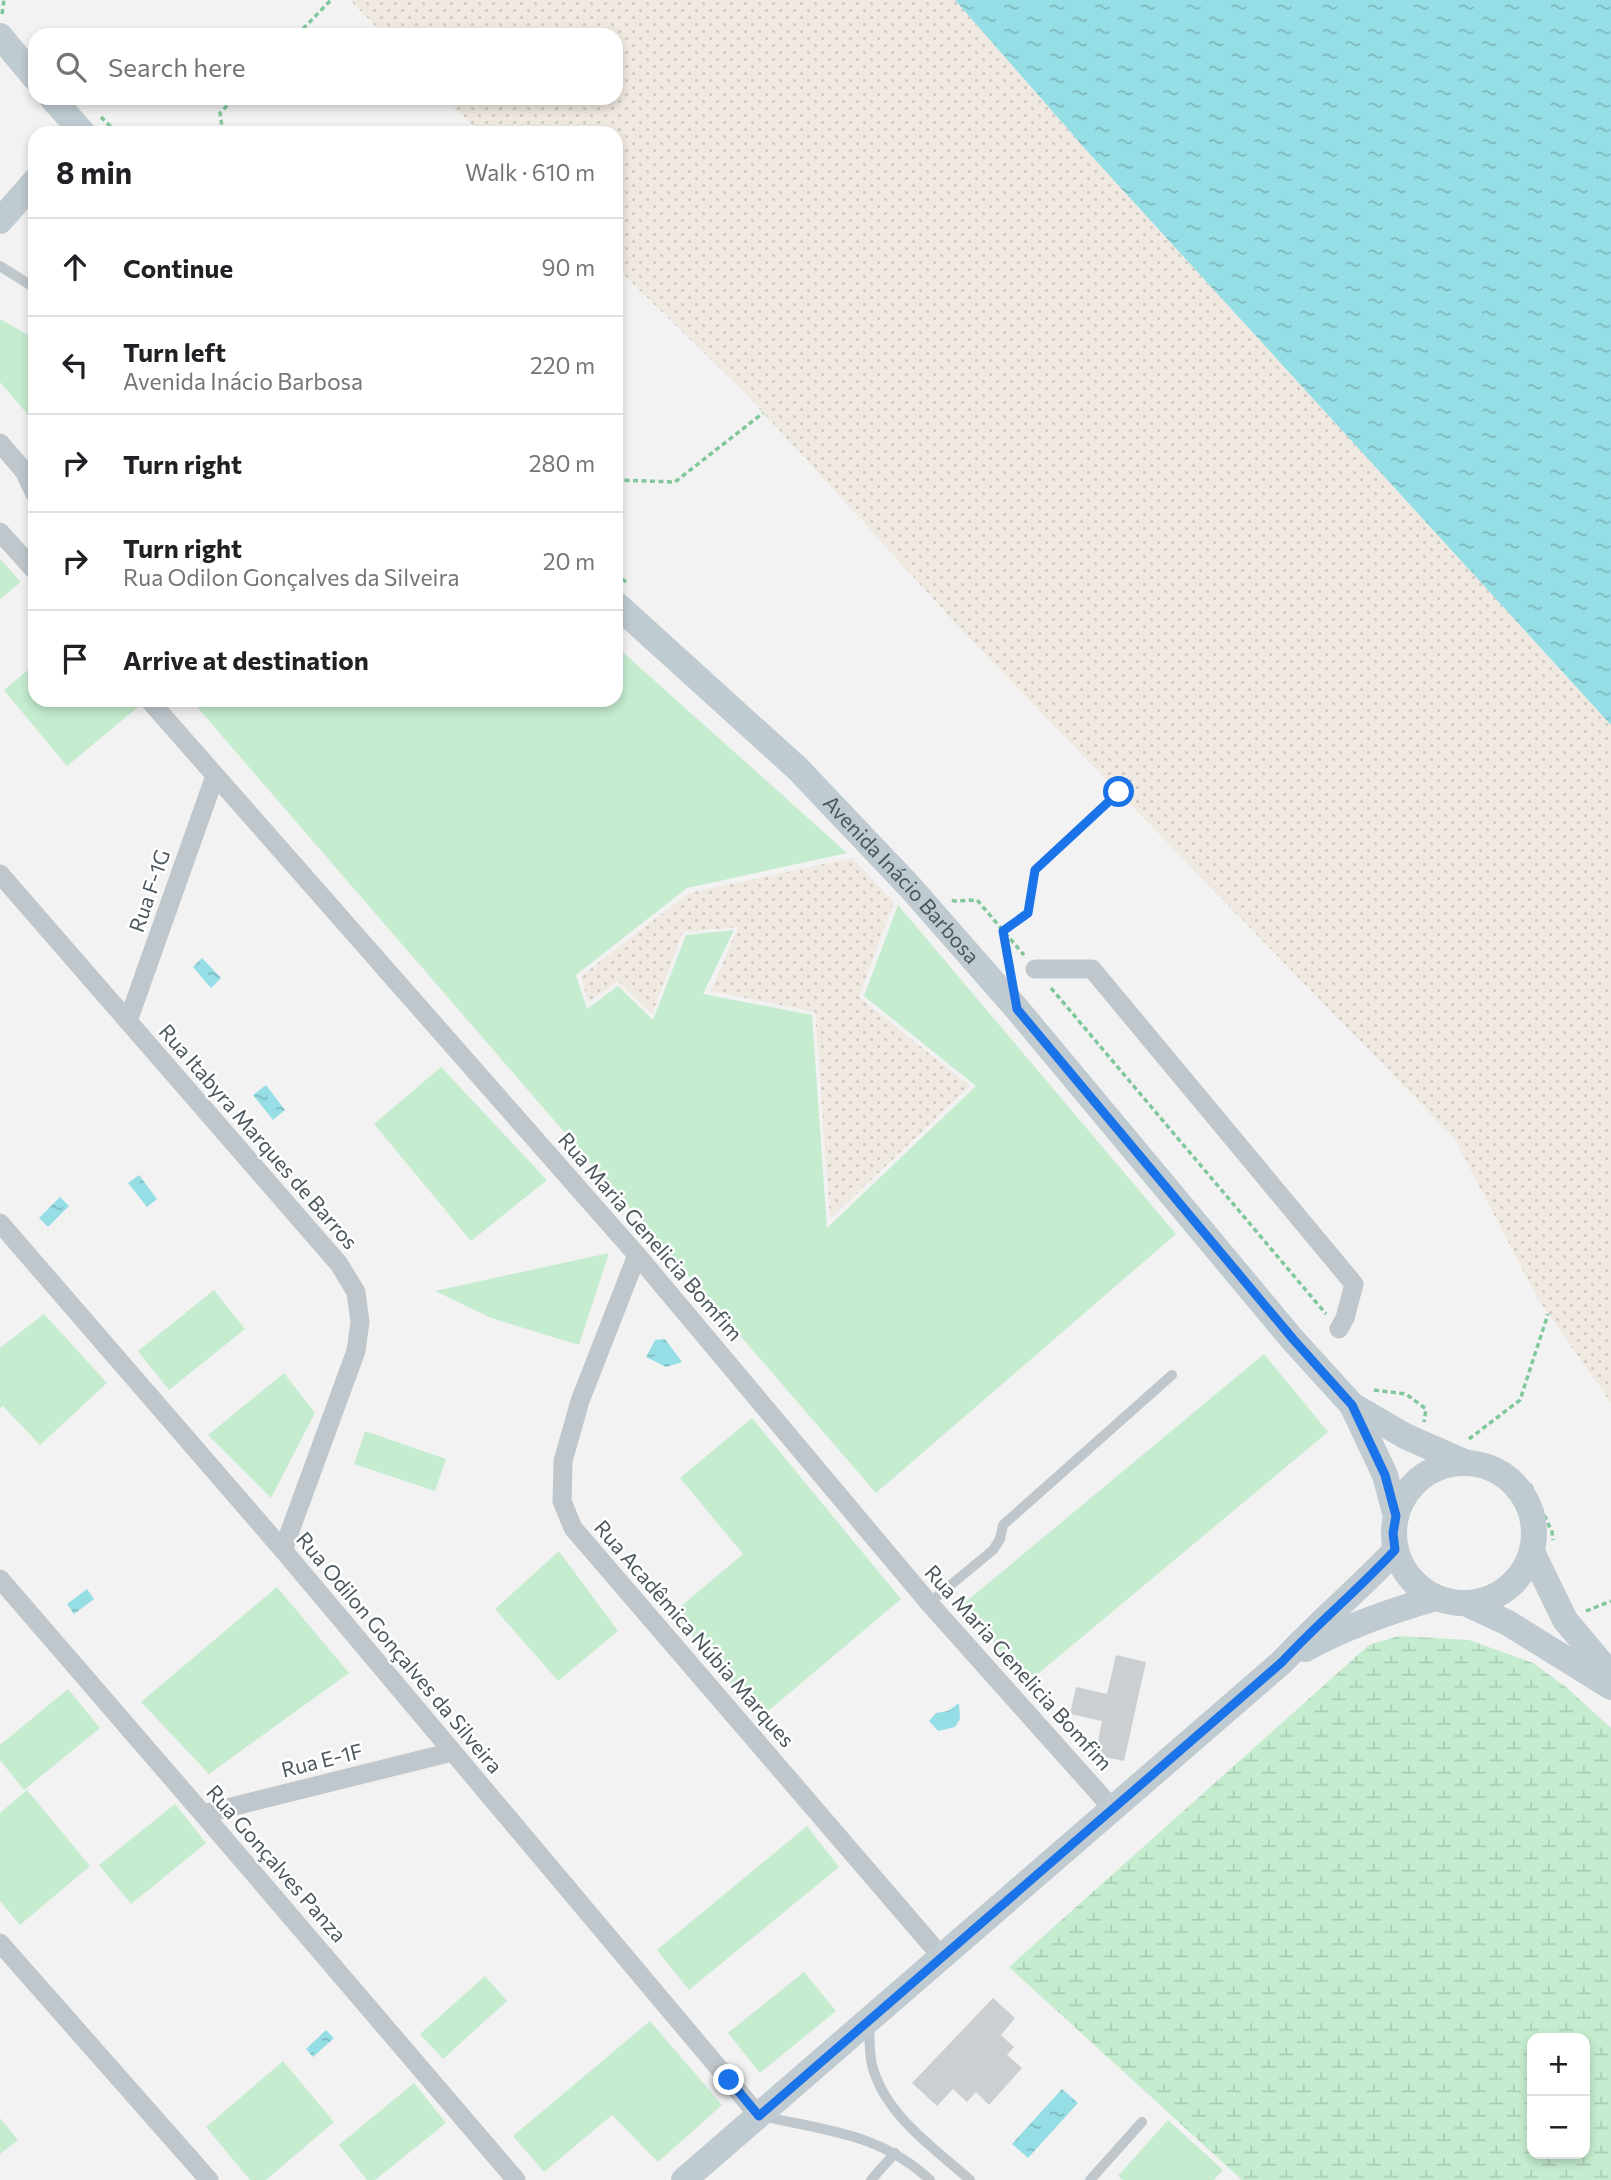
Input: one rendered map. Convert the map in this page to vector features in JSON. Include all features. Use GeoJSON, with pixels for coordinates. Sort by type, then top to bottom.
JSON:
{"type":"FeatureCollection","features":[{"type":"Feature","properties":{"kind":"main road"},"geometry":{"type":"LineString","coordinates":[[0,36],[28,70]]}},
{"type":"Feature","properties":{"kind":"main road"},"geometry":{"type":"LineString","coordinates":[[58,105],[74,126]]}},
{"type":"Feature","properties":{"kind":"main road"},"geometry":{"type":"LineString","coordinates":[[0,221],[28,189]]}},
{"type":"Feature","properties":{"kind":"main road","name":"Avenida Inácio Barbosa"},"geometry":{"type":"LineString","coordinates":[[623,610],[798,769],[910,887],[1017,1009],[1284,1328],[1352,1405],[1385,1475],[1396,1516]]}},
{"type":"Feature","properties":{"kind":"main road","name":"Avenida Inácio Barbosa"},"geometry":{"type":"LineString","coordinates":[[1352,1405],[1405,1436],[1469,1454]]}},
{"type":"Feature","properties":{"kind":"main road"},"geometry":{"type":"LineString","coordinates":[[1543,1548],[1508,1588],[1485,1601],[1451,1603],[1422,1590],[1410,1579],[1395,1550],[1393,1533],[1396,1516],[1408,1491],[1429,1472],[1469,1454],[1482,1465],[1499,1472],[1514,1483],[1525,1498],[1532,1515],[1534,1534],[1543,1548],[1564,1620],[1611,1675]]}},
{"type":"Feature","properties":{"kind":"main road"},"geometry":{"type":"LineString","coordinates":[[684,2180],[1282,1662],[1395,1550]]}},
{"type":"Feature","properties":{"kind":"main road"},"geometry":{"type":"LineString","coordinates":[[1282,1662],[1329,1635],[1384,1613],[1436,1598]]}},
{"type":"Feature","properties":{"kind":"main road"},"geometry":{"type":"LineString","coordinates":[[1467,1604],[1508,1623],[1611,1687]]}},
{"type":"Feature","properties":{"kind":"street"},"geometry":{"type":"LineString","coordinates":[[0,443],[28,479]]}},
{"type":"Feature","properties":{"kind":"street"},"geometry":{"type":"LineString","coordinates":[[0,532],[28,563]]}},
{"type":"Feature","properties":{"kind":"street","name":"Rua Maria Genelicia Bomfim"},"geometry":{"type":"LineString","coordinates":[[155,707],[637,1255],[929,1602],[1112,1808]]}},
{"type":"Feature","properties":{"kind":"street","name":"Rua F-1G"},"geometry":{"type":"LineString","coordinates":[[128,1021],[215,776]]}},
{"type":"Feature","properties":{"kind":"street","name":"Rua Itabyra Marques de Barros"},"geometry":{"type":"LineString","coordinates":[[0,874],[339,1264],[356,1292],[360,1322],[356,1351],[283,1549]]}},
{"type":"Feature","properties":{"kind":"street"},"geometry":{"type":"LineString","coordinates":[[1035,969],[1092,969],[1354,1284],[1345,1318],[1339,1329]]}},
{"type":"Feature","properties":{"kind":"street","name":"Rua Odilon Gonçalves da Silveira"},"geometry":{"type":"LineString","coordinates":[[0,1223],[283,1549],[759,2116]]}},
{"type":"Feature","properties":{"kind":"street","name":"Rua Acadêmica Núbia Marques"},"geometry":{"type":"LineString","coordinates":[[637,1255],[580,1401],[563,1461],[562,1501],[573,1528],[941,1956]]}},
{"type":"Feature","properties":{"kind":"street","name":"Rua Gonçalves Panza"},"geometry":{"type":"LineString","coordinates":[[0,1580],[516,2180]]}},
{"type":"Feature","properties":{"kind":"street","name":"Rua E-1F"},"geometry":{"type":"LineString","coordinates":[[203,1814],[452,1752]]}},
{"type":"Feature","properties":{"kind":"street"},"geometry":{"type":"LineString","coordinates":[[0,1942],[209,2180]]}},
{"type":"Feature","properties":{"kind":"lane"},"geometry":{"type":"LineString","coordinates":[[0,266],[28,284]]}},
{"type":"Feature","properties":{"kind":"lane"},"geometry":{"type":"LineString","coordinates":[[929,1602],[992,1550],[1000,1539],[1003,1525],[1172,1375]]}},
{"type":"Feature","properties":{"kind":"lane"},"geometry":{"type":"LineString","coordinates":[[868,2021],[872,2065],[888,2101],[908,2125],[970,2180]]}},
{"type":"Feature","properties":{"kind":"lane"},"geometry":{"type":"LineString","coordinates":[[759,2116],[845,2133],[895,2153],[930,2180]]}},
{"type":"Feature","properties":{"kind":"lane"},"geometry":{"type":"LineString","coordinates":[[1090,2180],[1142,2122]]}},
{"type":"Feature","properties":{"kind":"lane"},"geometry":{"type":"LineString","coordinates":[[871,2180],[895,2153]]}},
{"type":"Feature","properties":{"kind":"path"},"geometry":{"type":"LineString","coordinates":[[303,28],[331,0]]}},
{"type":"Feature","properties":{"kind":"path"},"geometry":{"type":"LineString","coordinates":[[222,126],[220,113],[227,105]]}},
{"type":"Feature","properties":{"kind":"path"},"geometry":{"type":"LineString","coordinates":[[623,480],[675,482],[763,413]]}},
{"type":"Feature","properties":{"kind":"path"},"geometry":{"type":"LineString","coordinates":[[1010,970],[1003,931],[1028,913],[1035,870],[1119,792]]}},
{"type":"Feature","properties":{"kind":"path"},"geometry":{"type":"LineString","coordinates":[[1543,1548],[1552,1532],[1531,1486],[1491,1462],[1469,1454],[1520,1401],[1548,1314]]}},
{"type":"Feature","properties":{"kind":"path"},"geometry":{"type":"LineString","coordinates":[[1586,1611],[1611,1601]]}},
{"type":"Feature","properties":{"kind":"green space"},"geometry":{"type":"Polygon","coordinates":[[[0,319],[28,335],[28,415],[0,382],[0,319]]]}},
{"type":"Feature","properties":{"kind":"green space"},"geometry":{"type":"Polygon","coordinates":[[[0,559],[21,582],[0,599],[0,559]]]}},
{"type":"Feature","properties":{"kind":"green space"},"geometry":{"type":"Polygon","coordinates":[[[623,652],[847,853],[687,888],[576,975],[587,1009],[618,986],[653,1020],[686,935],[734,930],[703,994],[812,1015],[827,1228],[976,1086],[864,996],[898,905],[1176,1234],[876,1493],[197,707],[623,707],[623,652]]]}},
{"type":"Feature","properties":{"kind":"green space"},"geometry":{"type":"Polygon","coordinates":[[[28,670],[28,707],[138,707],[67,766],[4,690],[28,670]]]}},
{"type":"Feature","properties":{"kind":"green space"},"geometry":{"type":"Polygon","coordinates":[[[441,1067],[547,1180],[471,1241],[374,1124],[441,1067]]]}},
{"type":"Feature","properties":{"kind":"green space"},"geometry":{"type":"Polygon","coordinates":[[[609,1253],[579,1345],[491,1318],[435,1291],[609,1253]]]}},
{"type":"Feature","properties":{"kind":"green space"},"geometry":{"type":"Polygon","coordinates":[[[214,1290],[245,1329],[169,1390],[138,1351],[214,1290]]]}},
{"type":"Feature","properties":{"kind":"green space"},"geometry":{"type":"Polygon","coordinates":[[[44,1314],[107,1383],[40,1445],[3,1406],[0,1408],[0,1348],[44,1314]]]}},
{"type":"Feature","properties":{"kind":"green space"},"geometry":{"type":"Polygon","coordinates":[[[1264,1354],[1328,1432],[1027,1683],[962,1605],[1264,1354]]]}},
{"type":"Feature","properties":{"kind":"green space"},"geometry":{"type":"Polygon","coordinates":[[[284,1373],[315,1413],[271,1498],[208,1435],[284,1373]]]}},
{"type":"Feature","properties":{"kind":"green space"},"geometry":{"type":"Polygon","coordinates":[[[752,1418],[901,1599],[760,1718],[673,1613],[743,1554],[680,1478],[752,1418]]]}},
{"type":"Feature","properties":{"kind":"green space"},"geometry":{"type":"Polygon","coordinates":[[[365,1431],[446,1459],[435,1491],[354,1464],[365,1431]]]}},
{"type":"Feature","properties":{"kind":"green space"},"geometry":{"type":"Polygon","coordinates":[[[559,1551],[618,1631],[558,1681],[495,1609],[559,1551]]]}},
{"type":"Feature","properties":{"kind":"green space"},"geometry":{"type":"Polygon","coordinates":[[[277,1587],[349,1673],[209,1774],[141,1702],[277,1587]]]}},
{"type":"Feature","properties":{"kind":"green space"},"geometry":{"type":"Polygon","coordinates":[[[1399,1636],[1469,1640],[1533,1663],[1566,1687],[1611,1728],[1611,2180],[1242,2180],[1009,1967],[1369,1645],[1399,1636]]]}},
{"type":"Feature","properties":{"kind":"green space"},"geometry":{"type":"Polygon","coordinates":[[[68,1689],[100,1728],[24,1790],[0,1760],[0,1745],[68,1689]]]}},
{"type":"Feature","properties":{"kind":"green space"},"geometry":{"type":"Polygon","coordinates":[[[27,1790],[90,1866],[20,1925],[0,1901],[0,1813],[27,1790]]]}},
{"type":"Feature","properties":{"kind":"green space"},"geometry":{"type":"Polygon","coordinates":[[[175,1804],[206,1843],[131,1904],[99,1865],[175,1804]]]}},
{"type":"Feature","properties":{"kind":"green space"},"geometry":{"type":"Polygon","coordinates":[[[807,1826],[839,1867],[689,1990],[657,1950],[807,1826]]]}},
{"type":"Feature","properties":{"kind":"green space"},"geometry":{"type":"Polygon","coordinates":[[[804,1972],[836,2011],[760,2073],[728,2033],[804,1972]]]}},
{"type":"Feature","properties":{"kind":"green space"},"geometry":{"type":"Polygon","coordinates":[[[485,1976],[507,2001],[443,2059],[420,2034],[485,1976]]]}},
{"type":"Feature","properties":{"kind":"green space"},"geometry":{"type":"Polygon","coordinates":[[[650,2021],[722,2105],[658,2162],[612,2115],[544,2172],[513,2136],[650,2021]]]}},
{"type":"Feature","properties":{"kind":"green space"},"geometry":{"type":"Polygon","coordinates":[[[283,2061],[334,2122],[266,2180],[250,2180],[206,2127],[283,2061]]]}},
{"type":"Feature","properties":{"kind":"green space"},"geometry":{"type":"Polygon","coordinates":[[[414,2083],[446,2123],[375,2180],[367,2180],[339,2145],[414,2083]]]}},
{"type":"Feature","properties":{"kind":"green space"},"geometry":{"type":"Polygon","coordinates":[[[0,2118],[18,2140],[0,2154],[0,2118]]]}},
{"type":"Feature","properties":{"kind":"green space"},"geometry":{"type":"Polygon","coordinates":[[[1168,2120],[1223,2170],[1214,2180],[1123,2180],[1118,2176],[1168,2120]]]}},
{"type":"Feature","properties":{"kind":"sand"},"geometry":{"type":"Polygon","coordinates":[[[350,0],[955,0],[1088,152],[1611,725],[1611,1403],[1538,1299],[1454,1138],[968,637],[749,397],[623,274],[623,126],[473,126],[451,105],[623,105],[623,28],[377,28],[350,0]]]}},
{"type":"Feature","properties":{"kind":"sand"},"geometry":{"type":"Polygon","coordinates":[[[852,858],[894,902],[859,997],[970,1086],[830,1219],[815,1012],[711,991],[738,927],[683,932],[652,1014],[618,981],[588,1002],[581,976],[689,893],[852,858]]]}},
{"type":"Feature","properties":{"kind":"water"},"geometry":{"type":"Polygon","coordinates":[[[955,0],[1611,0],[1611,725],[1088,152],[955,0]]]}},
{"type":"Feature","properties":{"kind":"water"},"geometry":{"type":"Polygon","coordinates":[[[202,958],[221,978],[211,988],[193,967],[202,958]]]}},
{"type":"Feature","properties":{"kind":"water"},"geometry":{"type":"Polygon","coordinates":[[[266,1085],[285,1110],[273,1120],[253,1095],[266,1085]]]}},
{"type":"Feature","properties":{"kind":"water"},"geometry":{"type":"Polygon","coordinates":[[[139,1175],[157,1199],[147,1207],[128,1183],[139,1175]]]}},
{"type":"Feature","properties":{"kind":"water"},"geometry":{"type":"Polygon","coordinates":[[[60,1197],[69,1206],[48,1227],[39,1218],[60,1197]]]}},
{"type":"Feature","properties":{"kind":"water"},"geometry":{"type":"Polygon","coordinates":[[[665,1339],[682,1362],[666,1367],[646,1357],[655,1340],[665,1339]]]}},
{"type":"Feature","properties":{"kind":"water"},"geometry":{"type":"Polygon","coordinates":[[[87,1589],[94,1599],[74,1614],[67,1604],[87,1589]]]}},
{"type":"Feature","properties":{"kind":"water"},"geometry":{"type":"Polygon","coordinates":[[[959,1703],[960,1719],[955,1727],[938,1731],[929,1721],[936,1713],[948,1711],[959,1703]]]}},
{"type":"Feature","properties":{"kind":"water"},"geometry":{"type":"Polygon","coordinates":[[[326,2030],[334,2038],[313,2057],[306,2049],[326,2030]]]}},
{"type":"Feature","properties":{"kind":"water"},"geometry":{"type":"Polygon","coordinates":[[[1062,2089],[1078,2103],[1028,2158],[1012,2144],[1062,2089]]]}},
{"type":"Feature","properties":{"kind":"building"},"geometry":{"type":"Polygon","coordinates":[[[1116,1655],[1146,1662],[1124,1761],[1095,1755],[1102,1721],[1070,1714],[1076,1687],[1107,1694],[1116,1655]]]}},
{"type":"Feature","properties":{"kind":"building"},"geometry":{"type":"Polygon","coordinates":[[[993,1998],[1015,2018],[1001,2035],[1014,2047],[1007,2055],[1022,2068],[989,2105],[976,2092],[967,2102],[953,2089],[937,2106],[912,2083],[993,1998]]]}},
{"type":"Feature","properties":{"kind":"route"},"geometry":{"type":"LineString","coordinates":[[729,2080],[759,2116],[1282,1662],[1395,1550],[1393,1533],[1396,1516],[1385,1475],[1352,1405],[1293,1339],[1017,1009],[1003,931],[1028,913],[1035,870],[1119,792]]}}]}
